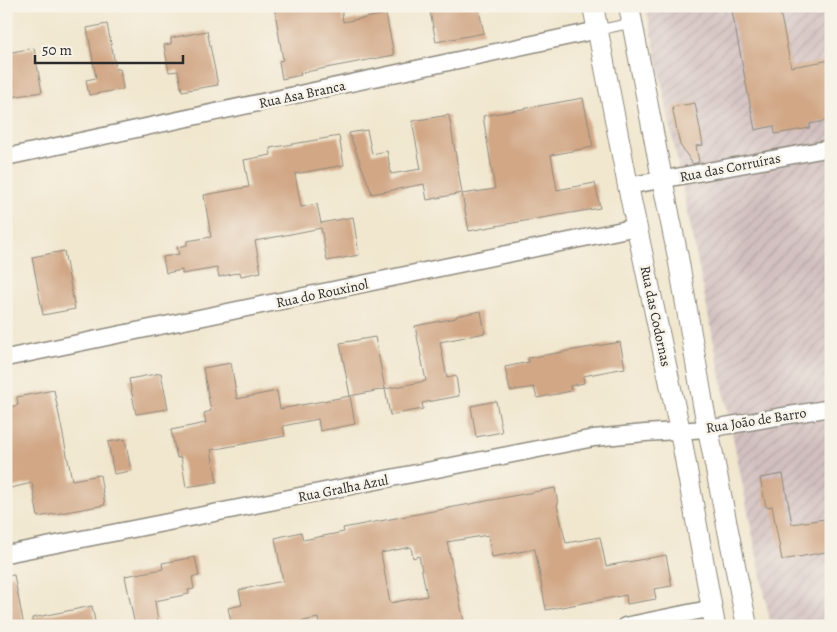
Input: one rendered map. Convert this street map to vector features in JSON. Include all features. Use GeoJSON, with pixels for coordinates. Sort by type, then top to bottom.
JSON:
{"type":"FeatureCollection","features":[{"type":"Feature","properties":{"kind":"street","name":"Rua das Codornas"},"geometry":{"type":"LineString","coordinates":[[593,6],[628,186],[680,431],[714,617]]}},
{"type":"Feature","properties":{"kind":"street"},"geometry":{"type":"LineString","coordinates":[[631,15],[678,257],[707,429],[747,626]]}},
{"type":"Feature","properties":{"kind":"street","name":"Rua Asa Branca"},"geometry":{"type":"LineString","coordinates":[[6,157],[598,30]]}},
{"type":"Feature","properties":{"kind":"street","name":"Rua das Corruíras"},"geometry":{"type":"LineString","coordinates":[[628,186],[831,148]]}},
{"type":"Feature","properties":{"kind":"street","name":"Rua do Rouxinol"},"geometry":{"type":"LineString","coordinates":[[6,358],[637,227]]}},
{"type":"Feature","properties":{"kind":"street"},"geometry":{"type":"LineString","coordinates":[[646,265],[678,257]]}},
{"type":"Feature","properties":{"kind":"street","name":"Rua João de Barro"},"geometry":{"type":"LineString","coordinates":[[680,431],[707,429],[831,408]]}},
{"type":"Feature","properties":{"kind":"street","name":"Rua Gralha Azul"},"geometry":{"type":"LineString","coordinates":[[6,554],[594,438],[680,431]]}},
{"type":"Feature","properties":{"kind":"street"},"geometry":{"type":"LineString","coordinates":[[625,626],[714,617]]}},
{"type":"Feature","properties":{"kind":"lane"},"geometry":{"type":"LineString","coordinates":[[598,30],[631,15]]}},
{"type":"Feature","properties":{"kind":"shaded area"},"geometry":{"type":"Polygon","coordinates":[[[646,6],[831,6],[831,626],[771,626],[646,6]]]}},
{"type":"Feature","properties":{"kind":"building"},"geometry":{"type":"Polygon","coordinates":[[[274,6],[341,6],[343,22],[386,14],[394,55],[300,73],[301,75],[282,79],[279,61],[283,60],[274,6]]]}},
{"type":"Feature","properties":{"kind":"building"},"geometry":{"type":"Polygon","coordinates":[[[429,6],[478,6],[484,33],[436,42],[429,6]]]}},
{"type":"Feature","properties":{"kind":"building"},"geometry":{"type":"Polygon","coordinates":[[[731,6],[779,6],[791,67],[831,60],[831,120],[810,124],[810,128],[775,134],[774,126],[755,130],[731,6]]]}},
{"type":"Feature","properties":{"kind":"building"},"geometry":{"type":"Polygon","coordinates":[[[107,24],[116,69],[120,69],[123,89],[89,95],[86,80],[96,78],[87,28],[107,24]]]}},
{"type":"Feature","properties":{"kind":"building"},"geometry":{"type":"Polygon","coordinates":[[[207,31],[218,85],[182,91],[178,71],[169,72],[164,45],[171,44],[171,38],[207,31]]]}},
{"type":"Feature","properties":{"kind":"building"},"geometry":{"type":"Polygon","coordinates":[[[34,48],[42,92],[6,98],[6,53],[34,48]]]}},
{"type":"Feature","properties":{"kind":"building"},"geometry":{"type":"Polygon","coordinates":[[[583,98],[593,147],[551,155],[557,190],[595,183],[600,208],[469,231],[462,194],[495,189],[483,116],[583,98]]]}},
{"type":"Feature","properties":{"kind":"building"},"geometry":{"type":"Polygon","coordinates":[[[695,103],[703,145],[696,146],[699,162],[693,164],[680,145],[672,107],[695,103]]]}},
{"type":"Feature","properties":{"kind":"building"},"geometry":{"type":"Polygon","coordinates":[[[449,115],[462,193],[427,200],[424,184],[372,194],[349,133],[367,130],[372,154],[387,151],[391,174],[421,169],[412,121],[449,115]]]}},
{"type":"Feature","properties":{"kind":"building"},"geometry":{"type":"Polygon","coordinates":[[[339,136],[344,165],[295,174],[301,207],[317,204],[321,223],[353,217],[359,255],[327,261],[321,228],[255,241],[261,272],[241,276],[240,272],[219,277],[217,268],[182,274],[182,270],[166,273],[163,257],[179,254],[177,247],[187,245],[187,241],[211,237],[204,195],[249,187],[244,160],[271,155],[270,148],[339,136]]]}},
{"type":"Feature","properties":{"kind":"building"},"geometry":{"type":"Polygon","coordinates":[[[64,251],[75,309],[43,315],[32,257],[64,251]]]}},
{"type":"Feature","properties":{"kind":"building"},"geometry":{"type":"Polygon","coordinates":[[[481,311],[485,333],[440,342],[447,378],[456,376],[459,396],[422,403],[423,409],[390,415],[385,389],[426,381],[415,326],[481,311]]]}},
{"type":"Feature","properties":{"kind":"building"},"geometry":{"type":"Polygon","coordinates":[[[375,337],[385,389],[350,396],[340,343],[375,337]]]}},
{"type":"Feature","properties":{"kind":"building"},"geometry":{"type":"Polygon","coordinates":[[[620,342],[625,368],[583,376],[584,383],[570,386],[571,391],[537,398],[534,387],[510,391],[505,367],[529,362],[528,358],[620,342]]]}},
{"type":"Feature","properties":{"kind":"building"},"geometry":{"type":"Polygon","coordinates":[[[231,363],[237,399],[277,391],[280,409],[350,396],[355,424],[320,431],[318,419],[283,426],[285,436],[211,450],[217,482],[186,487],[181,457],[177,458],[171,430],[206,423],[204,413],[211,411],[203,368],[231,363]]]}},
{"type":"Feature","properties":{"kind":"building"},"geometry":{"type":"Polygon","coordinates":[[[161,373],[168,409],[136,414],[129,379],[161,373]]]}},
{"type":"Feature","properties":{"kind":"building"},"geometry":{"type":"Polygon","coordinates":[[[54,390],[72,480],[100,475],[105,505],[38,517],[32,483],[6,489],[6,408],[18,405],[17,397],[54,390]]]}},
{"type":"Feature","properties":{"kind":"building"},"geometry":{"type":"Polygon","coordinates":[[[496,401],[502,432],[476,437],[471,406],[496,401]]]}},
{"type":"Feature","properties":{"kind":"building"},"geometry":{"type":"Polygon","coordinates":[[[125,439],[131,471],[114,474],[108,442],[125,439]]]}},
{"type":"Feature","properties":{"kind":"building"},"geometry":{"type":"Polygon","coordinates":[[[783,474],[792,524],[831,518],[831,551],[782,560],[772,506],[766,507],[760,478],[783,474]]]}},
{"type":"Feature","properties":{"kind":"building"},"geometry":{"type":"Polygon","coordinates":[[[555,488],[566,543],[600,537],[606,566],[666,555],[672,586],[654,589],[656,599],[627,604],[626,595],[546,610],[535,549],[492,557],[488,535],[447,542],[465,626],[319,626],[318,618],[279,626],[232,626],[228,608],[242,605],[239,590],[283,581],[275,538],[301,532],[303,540],[344,532],[343,528],[555,488]],[[411,547],[381,553],[390,603],[427,596],[419,556],[413,558],[411,547]]]}},
{"type":"Feature","properties":{"kind":"building"},"geometry":{"type":"Polygon","coordinates":[[[195,557],[199,576],[192,577],[194,589],[188,590],[189,594],[155,601],[158,622],[135,626],[125,576],[163,569],[162,563],[195,557]]]}},
{"type":"Feature","properties":{"kind":"building"},"geometry":{"type":"Polygon","coordinates":[[[14,575],[24,626],[6,626],[6,576],[14,575]]]}},
{"type":"Feature","properties":{"kind":"building"},"geometry":{"type":"Polygon","coordinates":[[[92,606],[96,626],[33,626],[32,618],[92,606]]]}}]}
